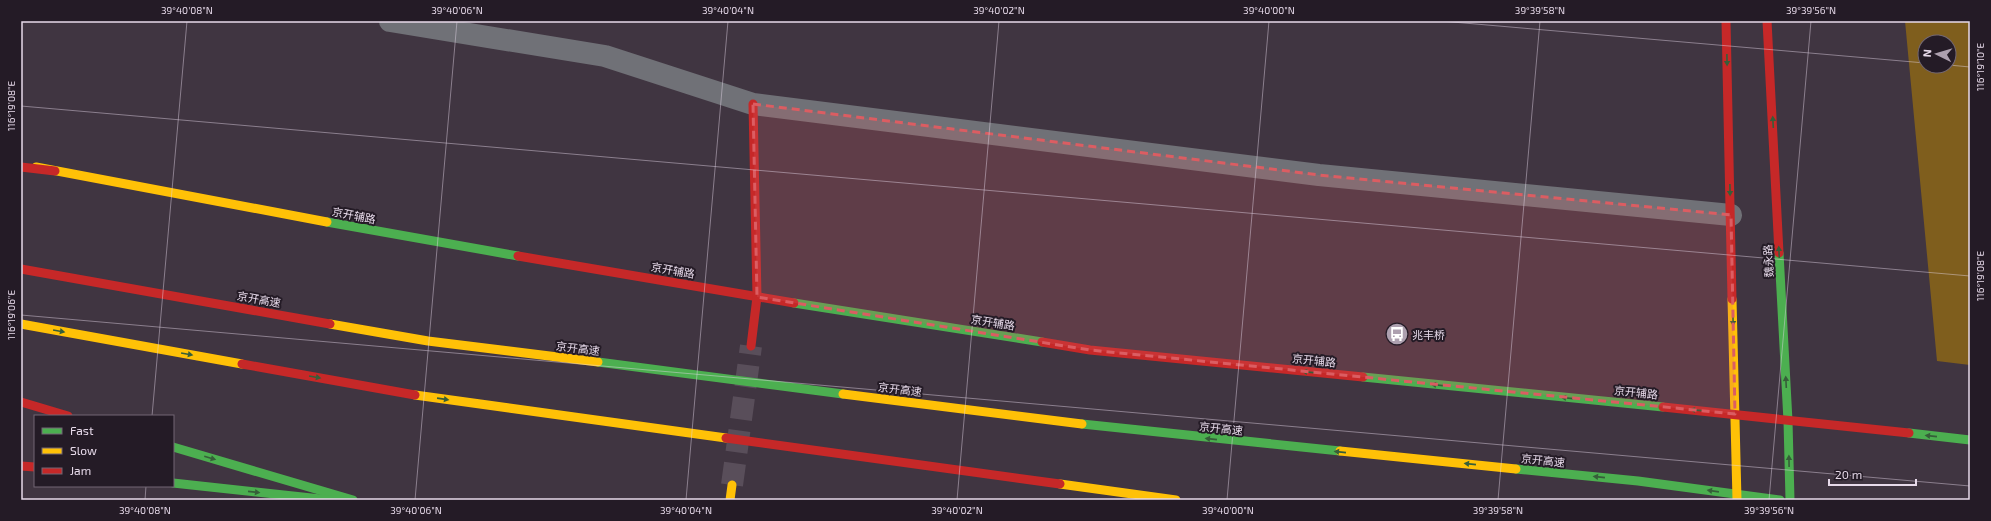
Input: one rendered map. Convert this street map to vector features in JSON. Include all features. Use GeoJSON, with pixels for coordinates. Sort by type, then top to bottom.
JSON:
{"type":"FeatureCollection","features":[{"type":"Feature","properties":{"kind":"main road"},"geometry":{"type":"LineString","coordinates":[[1726,21],[1737,500]]}},
{"type":"Feature","properties":{"kind":"main road","name":"魏永路"},"geometry":{"type":"LineString","coordinates":[[1767,21],[1788,421],[1790,500]]}},
{"type":"Feature","properties":{"kind":"main road"},"geometry":{"type":"LineString","coordinates":[[751,346],[757,297],[753,104]]}},
{"type":"Feature","properties":{"kind":"main road","name":"京开辅路"},"geometry":{"type":"LineString","coordinates":[[21,163],[55,171],[453,245],[757,297],[1090,350],[1735,414],[1970,440]]}},
{"type":"Feature","properties":{"kind":"main road"},"geometry":{"type":"LineString","coordinates":[[21,167],[55,171]]}},
{"type":"Feature","properties":{"kind":"main road","name":"京开高速"},"geometry":{"type":"LineString","coordinates":[[21,269],[428,342],[1147,432],[1638,481],[1780,500]]}},
{"type":"Feature","properties":{"kind":"main road"},"geometry":{"type":"LineString","coordinates":[[21,324],[419,396],[1176,500]]}},
{"type":"Feature","properties":{"kind":"main road"},"geometry":{"type":"LineString","coordinates":[[21,402],[65,415]]}},
{"type":"Feature","properties":{"kind":"main road"},"geometry":{"type":"LineString","coordinates":[[174,447],[353,500]]}},
{"type":"Feature","properties":{"kind":"main road"},"geometry":{"type":"LineString","coordinates":[[21,466],[34,467]]}},
{"type":"Feature","properties":{"kind":"main road"},"geometry":{"type":"LineString","coordinates":[[174,483],[330,500]]}},
{"type":"Feature","properties":{"kind":"main road"},"geometry":{"type":"LineString","coordinates":[[730,500],[732,485]]}},
{"type":"Feature","properties":{"kind":"street"},"geometry":{"type":"LineString","coordinates":[[390,21],[605,56],[753,104],[1319,175],[1731,215]]}},
{"type":"Feature","properties":{"kind":"highlighted area"},"geometry":{"type":"Polygon","coordinates":[[[753,104],[1319,175],[1731,215],[1735,414],[1090,350],[757,297],[753,104]]]}},
{"type":"Feature","properties":{"kind":"shaded area"},"geometry":{"type":"Polygon","coordinates":[[[1905,21],[1970,21],[1970,365],[1937,361],[1905,21]]]}},
{"type":"Feature","properties":{"kind":"tunnel"},"geometry":{"type":"LineString","coordinates":[[732,485],[751,346]]}},
{"type":"Feature","properties":{"kind":"traffic: fast"},"geometry":{"type":"LineString","coordinates":[[327,222],[518,256]]}},
{"type":"Feature","properties":{"kind":"traffic: fast"},"geometry":{"type":"LineString","coordinates":[[1779,253],[1788,421],[1790,500]]}},
{"type":"Feature","properties":{"kind":"traffic: fast"},"geometry":{"type":"LineString","coordinates":[[794,303],[1042,342]]}},
{"type":"Feature","properties":{"kind":"traffic: fast"},"geometry":{"type":"LineString","coordinates":[[598,362],[843,394]]}},
{"type":"Feature","properties":{"kind":"traffic: fast"},"geometry":{"type":"LineString","coordinates":[[1363,377],[1663,407]]}},
{"type":"Feature","properties":{"kind":"traffic: fast"},"geometry":{"type":"LineString","coordinates":[[1082,424],[1340,451]]}},
{"type":"Feature","properties":{"kind":"traffic: fast"},"geometry":{"type":"LineString","coordinates":[[1909,433],[1970,440]]}},
{"type":"Feature","properties":{"kind":"traffic: fast"},"geometry":{"type":"LineString","coordinates":[[174,447],[353,500]]}},
{"type":"Feature","properties":{"kind":"traffic: fast"},"geometry":{"type":"LineString","coordinates":[[1516,469],[1638,481],[1780,500]]}},
{"type":"Feature","properties":{"kind":"traffic: fast"},"geometry":{"type":"LineString","coordinates":[[174,483],[330,500]]}},
{"type":"Feature","properties":{"kind":"traffic: slow"},"geometry":{"type":"LineString","coordinates":[[36,167],[327,222]]}},
{"type":"Feature","properties":{"kind":"traffic: slow"},"geometry":{"type":"LineString","coordinates":[[1732,299],[1737,500]]}},
{"type":"Feature","properties":{"kind":"traffic: slow"},"geometry":{"type":"LineString","coordinates":[[21,324],[242,364]]}},
{"type":"Feature","properties":{"kind":"traffic: slow"},"geometry":{"type":"LineString","coordinates":[[330,324],[428,341],[598,362]]}},
{"type":"Feature","properties":{"kind":"traffic: slow"},"geometry":{"type":"LineString","coordinates":[[843,394],[1082,424]]}},
{"type":"Feature","properties":{"kind":"traffic: slow"},"geometry":{"type":"LineString","coordinates":[[415,395],[726,438]]}},
{"type":"Feature","properties":{"kind":"traffic: slow"},"geometry":{"type":"LineString","coordinates":[[1340,451],[1516,469]]}},
{"type":"Feature","properties":{"kind":"traffic: slow"},"geometry":{"type":"LineString","coordinates":[[1060,484],[1176,500]]}},
{"type":"Feature","properties":{"kind":"traffic: slow"},"geometry":{"type":"LineString","coordinates":[[730,500],[732,485]]}},
{"type":"Feature","properties":{"kind":"traffic: jam"},"geometry":{"type":"LineString","coordinates":[[1726,21],[1732,299]]}},
{"type":"Feature","properties":{"kind":"traffic: jam"},"geometry":{"type":"LineString","coordinates":[[1767,21],[1779,253]]}},
{"type":"Feature","properties":{"kind":"traffic: jam"},"geometry":{"type":"LineString","coordinates":[[751,346],[757,297],[753,104]]}},
{"type":"Feature","properties":{"kind":"traffic: jam"},"geometry":{"type":"LineString","coordinates":[[21,167],[55,171]]}},
{"type":"Feature","properties":{"kind":"traffic: jam"},"geometry":{"type":"LineString","coordinates":[[518,256],[794,303]]}},
{"type":"Feature","properties":{"kind":"traffic: jam"},"geometry":{"type":"LineString","coordinates":[[21,269],[330,324]]}},
{"type":"Feature","properties":{"kind":"traffic: jam"},"geometry":{"type":"LineString","coordinates":[[1042,342],[1090,350],[1363,377]]}},
{"type":"Feature","properties":{"kind":"traffic: jam"},"geometry":{"type":"LineString","coordinates":[[242,364],[415,395]]}},
{"type":"Feature","properties":{"kind":"traffic: jam"},"geometry":{"type":"LineString","coordinates":[[21,402],[65,415]]}},
{"type":"Feature","properties":{"kind":"traffic: jam"},"geometry":{"type":"LineString","coordinates":[[1663,407],[1909,433]]}},
{"type":"Feature","properties":{"kind":"traffic: jam"},"geometry":{"type":"LineString","coordinates":[[726,438],[1060,484]]}},
{"type":"Feature","properties":{"kind":"traffic: jam"},"geometry":{"type":"LineString","coordinates":[[21,466],[34,467]]}},
{"type":"Feature","properties":{"kind":"place","name":"兆丰桥"},"geometry":{"type":"Point","coordinates":[1397,334]}}]}
